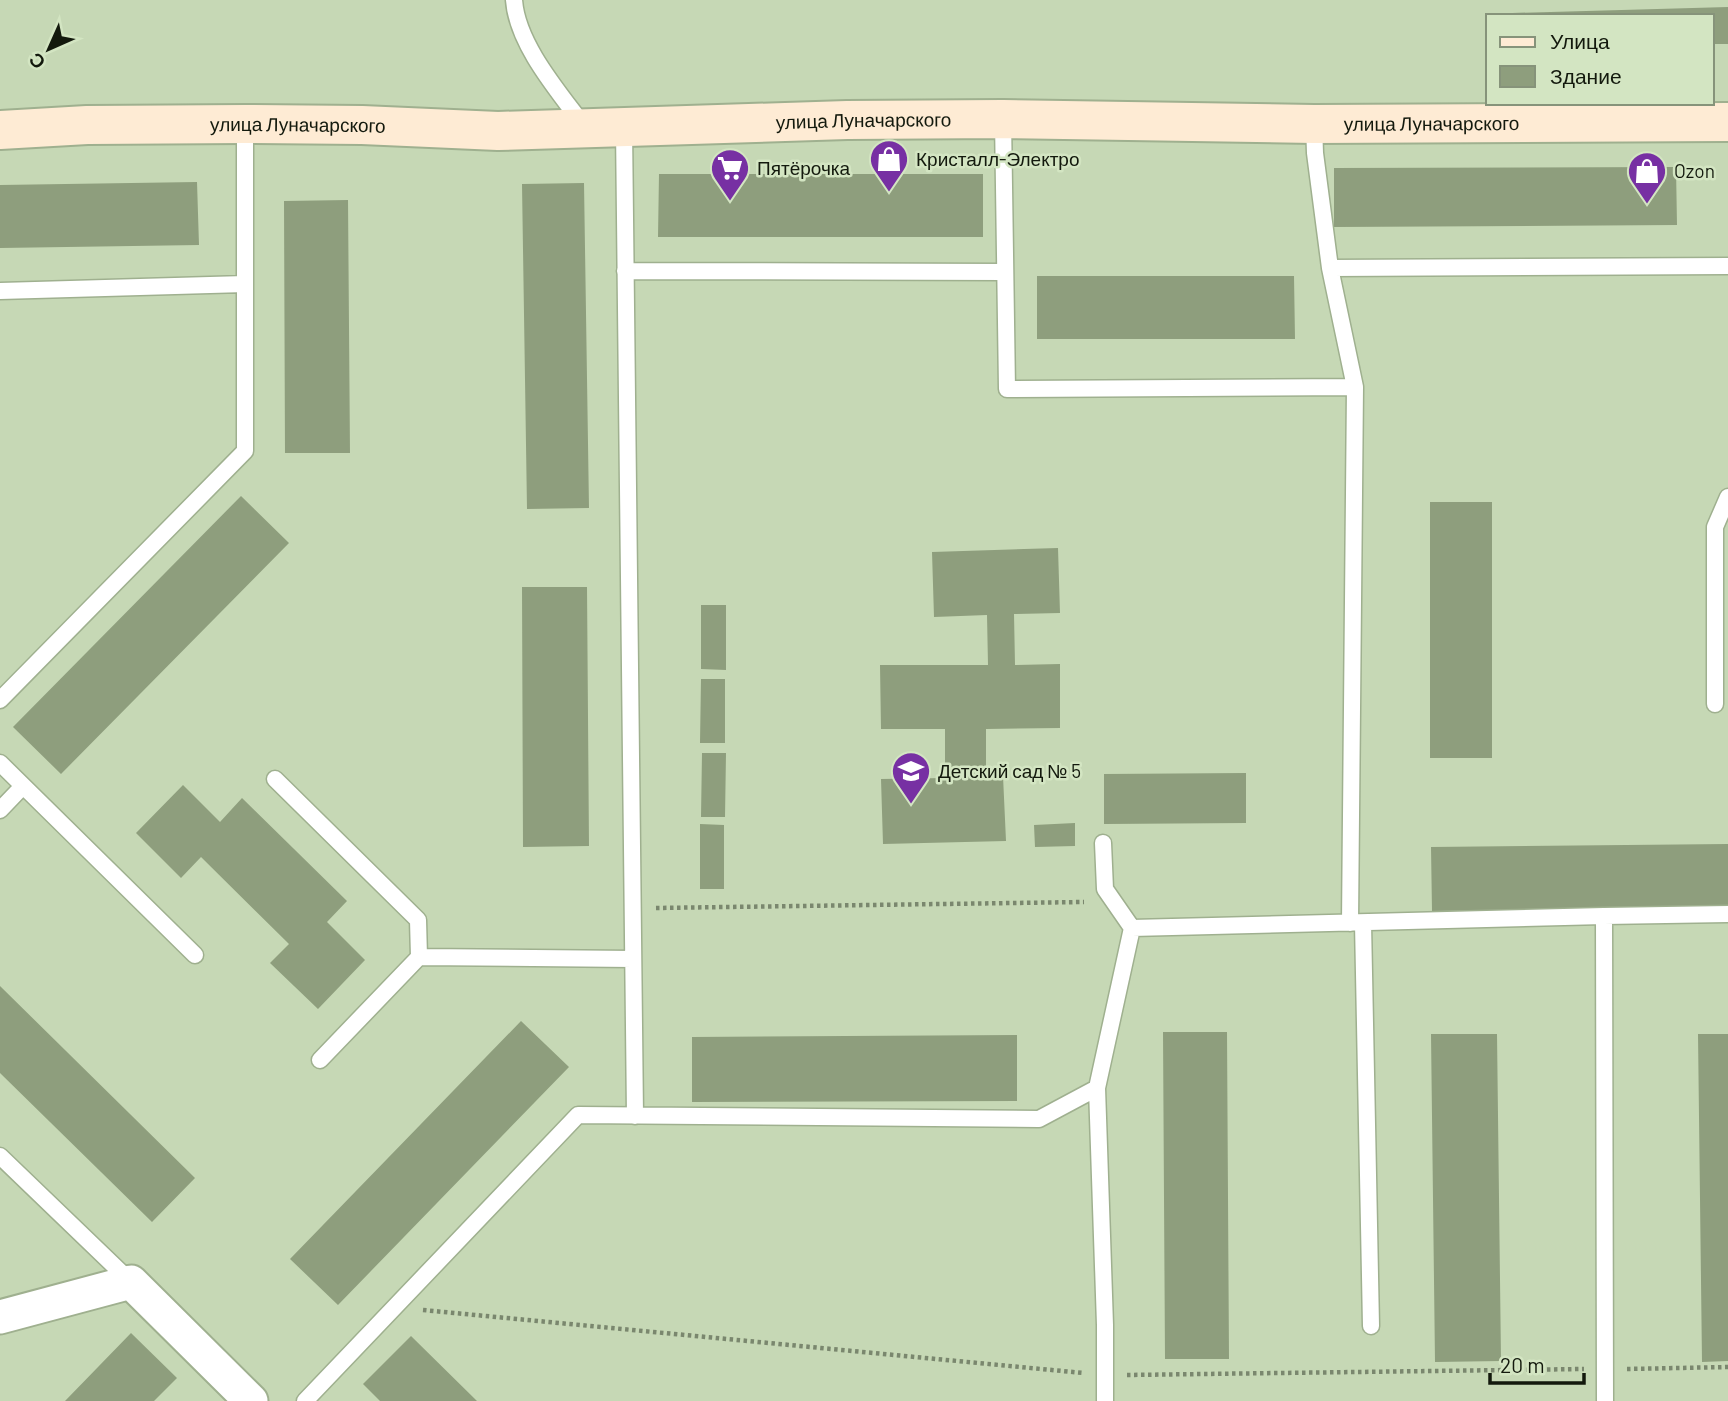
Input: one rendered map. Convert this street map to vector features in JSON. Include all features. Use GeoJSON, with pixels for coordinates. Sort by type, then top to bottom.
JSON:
{"type":"FeatureCollection","features":[{"type":"Feature","properties":{"kind":"street","name":"улица Луначарского"},"geometry":{"type":"LineString","coordinates":[[0,130],[87,125],[245,124],[362,125],[498,131],[846,120],[1003,119],[1314,124],[1728,122]]}},
{"type":"Feature","properties":{"kind":"street"},"geometry":{"type":"LineString","coordinates":[[0,1317],[131,1282],[247,1400]]}},
{"type":"Feature","properties":{"kind":"lane"},"geometry":{"type":"LineString","coordinates":[[514,0],[514,11],[525,39],[543,70],[585,128]]}},
{"type":"Feature","properties":{"kind":"lane"},"geometry":{"type":"LineString","coordinates":[[1003,119],[1007,389],[1355,387]]}},
{"type":"Feature","properties":{"kind":"lane"},"geometry":{"type":"LineString","coordinates":[[0,700],[245,451],[245,124]]}},
{"type":"Feature","properties":{"kind":"lane"},"geometry":{"type":"LineString","coordinates":[[1314,124],[1315,153],[1330,268],[1355,387],[1356,923],[1371,1326]]}},
{"type":"Feature","properties":{"kind":"lane"},"geometry":{"type":"LineString","coordinates":[[624,128],[635,1116]]}},
{"type":"Feature","properties":{"kind":"lane"},"geometry":{"type":"LineString","coordinates":[[1330,268],[1728,265]]}},
{"type":"Feature","properties":{"kind":"lane"},"geometry":{"type":"LineString","coordinates":[[625,271],[1005,272]]}},
{"type":"Feature","properties":{"kind":"lane"},"geometry":{"type":"LineString","coordinates":[[0,291],[244,284]]}},
{"type":"Feature","properties":{"kind":"lane"},"geometry":{"type":"LineString","coordinates":[[1715,704],[1715,527],[1728,497]]}},
{"type":"Feature","properties":{"kind":"lane"},"geometry":{"type":"LineString","coordinates":[[0,763],[195,955]]}},
{"type":"Feature","properties":{"kind":"lane"},"geometry":{"type":"LineString","coordinates":[[275,779],[418,920],[419,957],[320,1060]]}},
{"type":"Feature","properties":{"kind":"lane"},"geometry":{"type":"LineString","coordinates":[[0,810],[23,786]]}},
{"type":"Feature","properties":{"kind":"lane"},"geometry":{"type":"LineString","coordinates":[[1103,843],[1105,889],[1132,928],[1097,1088],[1105,1311],[1105,1401]]}},
{"type":"Feature","properties":{"kind":"lane"},"geometry":{"type":"LineString","coordinates":[[1132,928],[1728,914]]}},
{"type":"Feature","properties":{"kind":"lane"},"geometry":{"type":"LineString","coordinates":[[1604,916],[1605,1401]]}},
{"type":"Feature","properties":{"kind":"lane"},"geometry":{"type":"LineString","coordinates":[[419,957],[633,959]]}},
{"type":"Feature","properties":{"kind":"lane"},"geometry":{"type":"LineString","coordinates":[[304,1401],[578,1115],[1039,1119],[1097,1088]]}},
{"type":"Feature","properties":{"kind":"lane"},"geometry":{"type":"LineString","coordinates":[[0,1156],[131,1282]]}},
{"type":"Feature","properties":{"kind":"path"},"geometry":{"type":"LineString","coordinates":[[632,908],[1113,901]]}},
{"type":"Feature","properties":{"kind":"path"},"geometry":{"type":"LineString","coordinates":[[395,1307],[1105,1376],[1728,1367]]}},
{"type":"Feature","properties":{"kind":"building"},"geometry":{"type":"Polygon","coordinates":[[[1728,7],[1728,44],[1714,44],[1714,14],[1512,13],[1728,7]]]}},
{"type":"Feature","properties":{"kind":"building"},"geometry":{"type":"Polygon","coordinates":[[[1676,167],[1677,225],[1334,227],[1334,168],[1676,167]]]}},
{"type":"Feature","properties":{"kind":"building"},"geometry":{"type":"Polygon","coordinates":[[[659,174],[983,174],[983,237],[658,237],[659,174]]]}},
{"type":"Feature","properties":{"kind":"building"},"geometry":{"type":"Polygon","coordinates":[[[197,182],[199,245],[0,248],[0,185],[197,182]]]}},
{"type":"Feature","properties":{"kind":"building"},"geometry":{"type":"Polygon","coordinates":[[[584,183],[589,508],[527,509],[522,184],[584,183]]]}},
{"type":"Feature","properties":{"kind":"building"},"geometry":{"type":"Polygon","coordinates":[[[348,200],[350,453],[285,453],[284,201],[348,200]]]}},
{"type":"Feature","properties":{"kind":"building"},"geometry":{"type":"Polygon","coordinates":[[[1037,276],[1294,276],[1295,339],[1037,339],[1037,276]]]}},
{"type":"Feature","properties":{"kind":"building"},"geometry":{"type":"Polygon","coordinates":[[[241,496],[289,543],[61,774],[13,727],[241,496]]]}},
{"type":"Feature","properties":{"kind":"building"},"geometry":{"type":"Polygon","coordinates":[[[1430,502],[1492,502],[1492,758],[1430,758],[1430,502]]]}},
{"type":"Feature","properties":{"kind":"building"},"geometry":{"type":"Polygon","coordinates":[[[1058,548],[1060,613],[1014,614],[1015,665],[1060,664],[1060,728],[986,729],[986,776],[1003,776],[1006,841],[883,844],[881,779],[945,778],[945,729],[881,729],[880,665],[988,665],[987,615],[934,617],[932,552],[1058,548]]]}},
{"type":"Feature","properties":{"kind":"building"},"geometry":{"type":"Polygon","coordinates":[[[522,587],[587,587],[589,846],[523,847],[522,587]]]}},
{"type":"Feature","properties":{"kind":"building"},"geometry":{"type":"Polygon","coordinates":[[[701,605],[726,605],[726,670],[701,669],[701,605]]]}},
{"type":"Feature","properties":{"kind":"building"},"geometry":{"type":"Polygon","coordinates":[[[701,679],[725,679],[725,743],[700,743],[701,679]]]}},
{"type":"Feature","properties":{"kind":"building"},"geometry":{"type":"Polygon","coordinates":[[[702,753],[726,753],[725,817],[701,817],[702,753]]]}},
{"type":"Feature","properties":{"kind":"building"},"geometry":{"type":"Polygon","coordinates":[[[1246,773],[1246,823],[1104,824],[1104,774],[1246,773]]]}},
{"type":"Feature","properties":{"kind":"building"},"geometry":{"type":"Polygon","coordinates":[[[183,785],[220,822],[242,798],[347,901],[327,922],[365,960],[318,1009],[270,963],[289,944],[201,857],[181,878],[136,833],[183,785]]]}},
{"type":"Feature","properties":{"kind":"building"},"geometry":{"type":"Polygon","coordinates":[[[1075,823],[1075,846],[1035,847],[1034,825],[1075,823]]]}},
{"type":"Feature","properties":{"kind":"building"},"geometry":{"type":"Polygon","coordinates":[[[700,824],[724,825],[724,889],[700,889],[700,824]]]}},
{"type":"Feature","properties":{"kind":"building"},"geometry":{"type":"Polygon","coordinates":[[[1728,844],[1728,908],[1432,911],[1431,847],[1728,844]]]}},
{"type":"Feature","properties":{"kind":"building"},"geometry":{"type":"Polygon","coordinates":[[[0,986],[195,1178],[152,1222],[0,1073],[0,986]]]}},
{"type":"Feature","properties":{"kind":"building"},"geometry":{"type":"Polygon","coordinates":[[[521,1021],[569,1067],[338,1305],[290,1259],[521,1021]]]}},
{"type":"Feature","properties":{"kind":"building"},"geometry":{"type":"Polygon","coordinates":[[[1163,1032],[1227,1032],[1229,1359],[1165,1359],[1163,1032]]]}},
{"type":"Feature","properties":{"kind":"building"},"geometry":{"type":"Polygon","coordinates":[[[1431,1034],[1497,1034],[1501,1361],[1435,1362],[1431,1034]]]}},
{"type":"Feature","properties":{"kind":"building"},"geometry":{"type":"Polygon","coordinates":[[[1698,1034],[1728,1034],[1728,1361],[1702,1362],[1698,1034]]]}},
{"type":"Feature","properties":{"kind":"building"},"geometry":{"type":"Polygon","coordinates":[[[1017,1035],[1017,1101],[692,1102],[692,1037],[1017,1035]]]}},
{"type":"Feature","properties":{"kind":"building"},"geometry":{"type":"Polygon","coordinates":[[[131,1333],[177,1378],[154,1401],[65,1401],[131,1333]]]}},
{"type":"Feature","properties":{"kind":"building"},"geometry":{"type":"Polygon","coordinates":[[[411,1336],[477,1401],[380,1401],[363,1384],[411,1336]]]}},
{"type":"Feature","properties":{"kind":"place","name":"Кристалл-Электро"},"geometry":{"type":"Point","coordinates":[889,193]}},
{"type":"Feature","properties":{"kind":"place","name":"Пятёрочка"},"geometry":{"type":"Point","coordinates":[730,202]}},
{"type":"Feature","properties":{"kind":"place","name":"Ozon"},"geometry":{"type":"Point","coordinates":[1647,205]}},
{"type":"Feature","properties":{"kind":"place","name":"Детский сад № 5"},"geometry":{"type":"Point","coordinates":[911,805]}}]}
